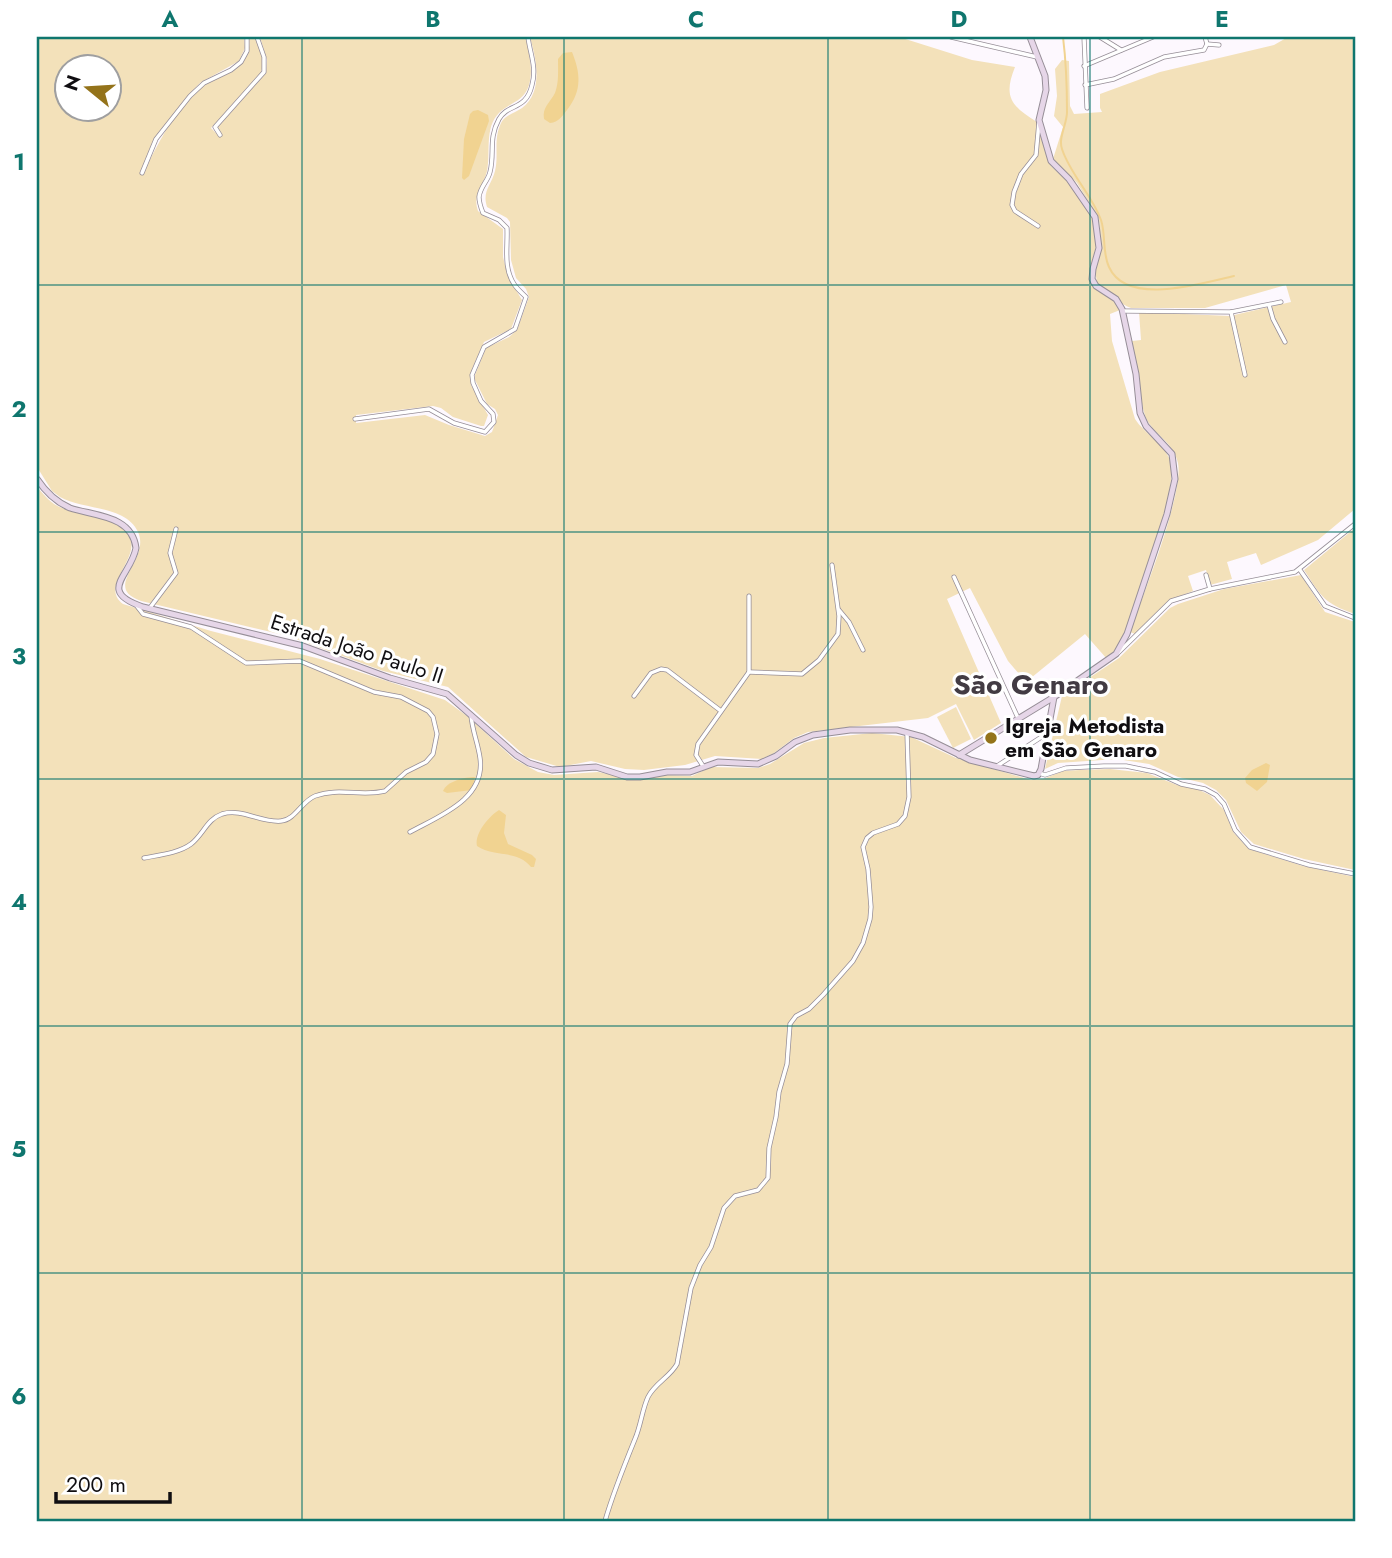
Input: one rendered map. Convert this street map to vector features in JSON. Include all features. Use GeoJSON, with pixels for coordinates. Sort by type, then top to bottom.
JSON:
{"type":"FeatureCollection","features":[{"type":"Feature","properties":{"kind":"street"},"geometry":{"type":"LineString","coordinates":[[142,173],[156,139],[190,96],[204,83],[241,62],[247,51],[247,37]]}},
{"type":"Feature","properties":{"kind":"street"},"geometry":{"type":"LineString","coordinates":[[220,135],[215,127],[264,72],[264,57],[257,37]]}},
{"type":"Feature","properties":{"kind":"street"},"geometry":{"type":"LineString","coordinates":[[355,419],[429,410],[454,423],[483,432],[487,432],[494,422],[493,414],[483,405],[472,383],[472,375],[484,347],[515,329],[526,300],[510,276],[506,259],[507,228],[481,209],[480,195],[489,176],[491,146],[499,119],[525,102],[532,87],[534,64],[528,37]]}},
{"type":"Feature","properties":{"kind":"street"},"geometry":{"type":"LineString","coordinates":[[951,37],[1039,57]]}},
{"type":"Feature","properties":{"kind":"street"},"geometry":{"type":"LineString","coordinates":[[1030,37],[1039,57],[1046,86],[1039,120],[1037,152],[1021,174],[1012,201],[1015,211],[1038,226]]}},
{"type":"Feature","properties":{"kind":"street"},"geometry":{"type":"LineString","coordinates":[[1084,37],[1087,108]]}},
{"type":"Feature","properties":{"kind":"street"},"geometry":{"type":"LineString","coordinates":[[1100,37],[1121,50]]}},
{"type":"Feature","properties":{"kind":"street"},"geometry":{"type":"LineString","coordinates":[[1084,66],[1153,37]]}},
{"type":"Feature","properties":{"kind":"street"},"geometry":{"type":"LineString","coordinates":[[1086,85],[1132,73],[1164,57],[1204,50],[1207,44],[1205,37]]}},
{"type":"Feature","properties":{"kind":"street"},"geometry":{"type":"LineString","coordinates":[[1207,44],[1219,44]]}},
{"type":"Feature","properties":{"kind":"street"},"geometry":{"type":"LineString","coordinates":[[1039,120],[1052,163],[1069,179],[1096,218],[1099,248],[1092,272],[1093,281],[1116,299],[1123,311],[1142,419],[1172,454],[1176,473],[1155,552],[1124,642],[1116,654]]}},
{"type":"Feature","properties":{"kind":"street"},"geometry":{"type":"LineString","coordinates":[[1123,311],[1231,312],[1281,302]]}},
{"type":"Feature","properties":{"kind":"street"},"geometry":{"type":"LineString","coordinates":[[1269,304],[1274,321],[1285,341]]}},
{"type":"Feature","properties":{"kind":"street"},"geometry":{"type":"LineString","coordinates":[[1231,312],[1245,375]]}},
{"type":"Feature","properties":{"kind":"street"},"geometry":{"type":"LineString","coordinates":[[37,479],[58,502],[70,508],[113,519],[131,532],[135,541],[135,554],[121,577],[118,590],[122,598],[136,605],[143,614],[191,627],[246,663],[300,662],[374,692],[401,697],[431,714],[437,734],[436,749],[430,758],[406,772],[386,791],[322,794],[308,799],[291,817],[283,821],[237,813],[225,814],[212,820],[188,846],[144,858]]}},
{"type":"Feature","properties":{"kind":"street"},"geometry":{"type":"LineString","coordinates":[[959,755],[1054,697],[1116,654],[1171,601],[1210,589],[1300,569],[1355,524]]}},
{"type":"Feature","properties":{"kind":"street"},"geometry":{"type":"LineString","coordinates":[[149,609],[176,573],[170,553],[176,529]]}},
{"type":"Feature","properties":{"kind":"street"},"geometry":{"type":"LineString","coordinates":[[749,672],[795,676],[808,671],[837,638],[840,626],[839,610],[832,565]]}},
{"type":"Feature","properties":{"kind":"street"},"geometry":{"type":"LineString","coordinates":[[1300,569],[1325,606],[1355,618]]}},
{"type":"Feature","properties":{"kind":"street"},"geometry":{"type":"LineString","coordinates":[[1206,575],[1210,589]]}},
{"type":"Feature","properties":{"kind":"street"},"geometry":{"type":"LineString","coordinates":[[954,578],[1018,718]]}},
{"type":"Feature","properties":{"kind":"street"},"geometry":{"type":"LineString","coordinates":[[703,766],[696,755],[696,748],[749,672],[749,596]]}},
{"type":"Feature","properties":{"kind":"street","name":"Estrada João Paulo II"},"geometry":{"type":"LineString","coordinates":[[136,605],[303,646],[390,678],[447,694],[516,755],[529,763],[552,770],[596,767],[640,777],[667,772],[690,772],[718,762],[758,764],[776,756],[795,742],[813,735],[850,730],[906,731],[959,755],[1029,776],[1045,775],[1066,768],[1104,766],[1126,766],[1155,772],[1181,784],[1205,789],[1216,796],[1224,804],[1235,830],[1250,847],[1309,865],[1355,874]]}},
{"type":"Feature","properties":{"kind":"street"},"geometry":{"type":"LineString","coordinates":[[839,610],[849,622],[863,650]]}},
{"type":"Feature","properties":{"kind":"street"},"geometry":{"type":"LineString","coordinates":[[634,696],[652,673],[661,668],[721,711]]}},
{"type":"Feature","properties":{"kind":"street"},"geometry":{"type":"LineString","coordinates":[[1039,774],[1054,697]]}},
{"type":"Feature","properties":{"kind":"street"},"geometry":{"type":"LineString","coordinates":[[410,832],[454,807],[477,785],[480,761],[471,713]]}},
{"type":"Feature","properties":{"kind":"street"},"geometry":{"type":"LineString","coordinates":[[605,1521],[622,1468],[637,1436],[646,1401],[654,1388],[677,1364],[691,1288],[711,1247],[724,1208],[735,1196],[758,1190],[768,1178],[769,1148],[779,1091],[787,1064],[790,1024],[823,995],[853,961],[863,943],[871,907],[863,847],[865,840],[873,833],[898,824],[905,816],[909,797],[906,731]]}},
{"type":"Feature","properties":{"kind":"street"},"geometry":{"type":"LineString","coordinates":[[994,767],[1048,733]]}},
{"type":"Feature","properties":{"kind":"shaded area"},"geometry":{"type":"Polygon","coordinates":[[[37,37],[244,37],[245,48],[239,61],[200,83],[152,143],[140,173],[143,175],[177,113],[195,92],[242,63],[248,50],[249,37],[256,37],[262,56],[261,71],[211,128],[220,137],[222,135],[216,129],[266,73],[267,60],[260,37],[526,37],[531,67],[529,85],[524,95],[503,109],[494,119],[486,176],[476,199],[478,211],[503,229],[503,257],[508,277],[522,300],[511,329],[484,342],[472,369],[471,385],[488,415],[484,426],[453,417],[441,408],[433,406],[356,415],[356,423],[425,415],[485,436],[492,432],[498,415],[495,409],[487,404],[475,375],[486,348],[517,330],[529,297],[516,278],[511,260],[510,222],[487,207],[486,197],[495,171],[497,135],[501,123],[529,101],[536,84],[530,37],[899,37],[972,60],[1015,67],[1010,86],[1012,100],[1021,111],[1037,122],[1051,166],[1067,181],[1093,219],[1096,246],[1089,274],[1091,285],[1114,301],[1120,310],[1110,314],[1112,341],[1135,419],[1167,454],[1171,475],[1163,521],[1146,575],[1123,639],[1114,654],[1107,659],[1085,634],[1026,682],[1008,661],[970,588],[947,599],[1001,723],[974,740],[956,704],[928,718],[808,732],[762,759],[715,756],[685,765],[644,770],[625,769],[591,761],[560,767],[526,757],[448,687],[383,671],[288,636],[141,601],[130,595],[125,588],[140,543],[138,532],[132,523],[114,512],[69,501],[52,491],[37,467],[37,37]]]}},
{"type":"Feature","properties":{"kind":"shaded area"},"geometry":{"type":"Polygon","coordinates":[[[1288,37],[1355,37],[1355,509],[1318,540],[1261,565],[1256,553],[1227,562],[1232,579],[1210,585],[1206,570],[1188,576],[1193,591],[1168,601],[1135,634],[1130,632],[1169,521],[1178,478],[1176,456],[1147,420],[1142,404],[1132,341],[1141,340],[1139,312],[1230,316],[1291,302],[1286,285],[1205,308],[1131,308],[1097,283],[1095,269],[1101,243],[1099,219],[1077,183],[1053,159],[1063,127],[1054,116],[1057,96],[1055,69],[1062,60],[1069,61],[1070,106],[1074,114],[1102,112],[1100,94],[1160,72],[1274,45],[1288,37]]]}},
{"type":"Feature","properties":{"kind":"shaded area"},"geometry":{"type":"Polygon","coordinates":[[[572,52],[578,74],[576,95],[562,116],[550,123],[544,119],[544,115],[556,89],[558,59],[563,53],[572,52]]]}},
{"type":"Feature","properties":{"kind":"shaded area"},"geometry":{"type":"Polygon","coordinates":[[[478,110],[488,115],[489,121],[469,176],[464,180],[464,139],[470,114],[478,110]]]}},
{"type":"Feature","properties":{"kind":"shaded area"},"geometry":{"type":"Polygon","coordinates":[[[37,487],[58,506],[106,519],[122,527],[128,534],[130,552],[115,588],[123,604],[211,631],[320,659],[445,700],[467,716],[514,759],[538,772],[554,775],[598,772],[637,780],[663,775],[692,776],[711,767],[758,768],[770,764],[804,743],[824,738],[872,733],[911,737],[956,758],[1031,780],[1043,779],[1063,771],[1110,769],[1147,773],[1210,795],[1224,810],[1234,833],[1249,849],[1303,866],[1355,877],[1355,1521],[37,1521],[37,487]]]}},
{"type":"Feature","properties":{"kind":"shaded area"},"geometry":{"type":"Polygon","coordinates":[[[1355,528],[1355,614],[1324,598],[1304,570],[1355,528]]]}},
{"type":"Feature","properties":{"kind":"shaded area"},"geometry":{"type":"Polygon","coordinates":[[[1301,575],[1325,612],[1355,622],[1355,870],[1254,844],[1241,832],[1226,800],[1216,790],[1149,764],[1117,759],[1058,763],[1045,769],[1062,696],[1119,658],[1170,608],[1224,589],[1301,575]]]}},
{"type":"Feature","properties":{"kind":"shaded area"},"geometry":{"type":"Polygon","coordinates":[[[956,707],[971,739],[953,748],[937,717],[956,707]]]}},
{"type":"Feature","properties":{"kind":"shaded area"},"geometry":{"type":"Polygon","coordinates":[[[1266,763],[1270,765],[1267,782],[1257,791],[1246,783],[1245,778],[1252,770],[1266,763]]]}},
{"type":"Feature","properties":{"kind":"shaded area"},"geometry":{"type":"Polygon","coordinates":[[[475,777],[472,790],[447,793],[443,791],[452,782],[475,777]]]}},
{"type":"Feature","properties":{"kind":"shaded area"},"geometry":{"type":"Polygon","coordinates":[[[499,810],[506,815],[504,833],[508,844],[532,855],[536,859],[534,867],[519,858],[477,846],[483,826],[499,810]]]}},
{"type":"Feature","properties":{"kind":"waterway"},"geometry":{"type":"LineString","coordinates":[[1063,37],[1067,112],[1061,145],[1070,167],[1101,220],[1109,267],[1118,279],[1132,286],[1148,289],[1185,287],[1234,276]]}},
{"type":"Feature","properties":{"kind":"place","name":"Igreja Metodista em São Genaro"},"geometry":{"type":"Point","coordinates":[991,738]}},
{"type":"Feature","properties":{"kind":"district","name":"São Genaro"},"geometry":{"type":"Point","coordinates":[1031,684]}}]}
